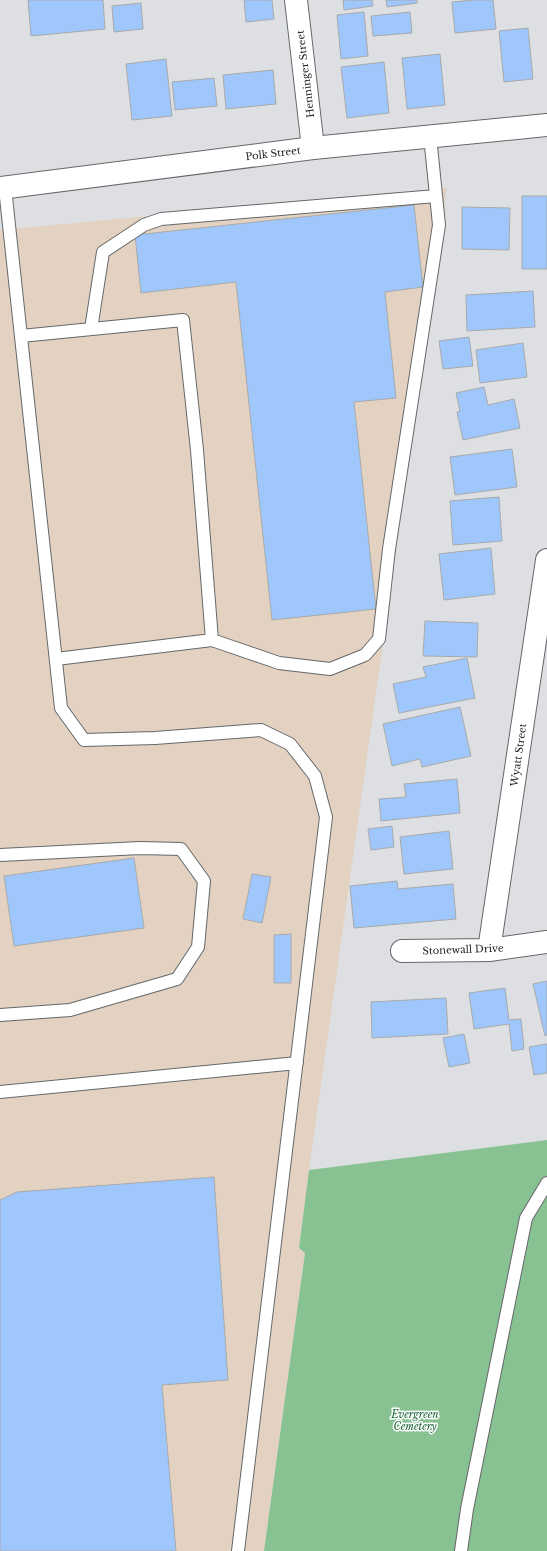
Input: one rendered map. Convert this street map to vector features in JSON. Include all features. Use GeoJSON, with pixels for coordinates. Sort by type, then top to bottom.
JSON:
{"type":"FeatureCollection","features":[{"type":"Feature","properties":{"kind":"street","name":"Henninger Street"},"geometry":{"type":"LineString","coordinates":[[296,0],[313,148]]}},
{"type":"Feature","properties":{"kind":"street","name":"Polk Street"},"geometry":{"type":"LineString","coordinates":[[2,188],[313,148],[547,125]]}},
{"type":"Feature","properties":{"kind":"street","name":"Wyatt Street"},"geometry":{"type":"LineString","coordinates":[[489,950],[547,560]]}},
{"type":"Feature","properties":{"kind":"street","name":"Stonewall Drive"},"geometry":{"type":"LineString","coordinates":[[402,951],[489,950],[547,942]]}},
{"type":"Feature","properties":{"kind":"lane"},"geometry":{"type":"LineString","coordinates":[[56,659],[212,640],[279,664],[330,669],[365,655],[379,639],[389,549],[439,225],[430,136]]}},
{"type":"Feature","properties":{"kind":"lane"},"geometry":{"type":"LineString","coordinates":[[2,188],[21,336],[61,708],[84,740],[155,738],[261,730],[290,744],[315,776],[326,817],[238,1551]]}},
{"type":"Feature","properties":{"kind":"lane"},"geometry":{"type":"LineString","coordinates":[[91,329],[104,252],[144,225],[161,219],[436,196]]}},
{"type":"Feature","properties":{"kind":"lane"},"geometry":{"type":"LineString","coordinates":[[21,336],[183,320],[197,450],[212,640]]}},
{"type":"Feature","properties":{"kind":"lane"},"geometry":{"type":"LineString","coordinates":[[0,854],[140,848],[181,849],[204,881],[198,947],[177,979],[70,1010],[0,1015]]}},
{"type":"Feature","properties":{"kind":"lane"},"geometry":{"type":"LineString","coordinates":[[0,1092],[297,1063]]}},
{"type":"Feature","properties":{"kind":"lane"},"geometry":{"type":"LineString","coordinates":[[462,1551],[467,1509],[526,1218],[547,1183]]}},
{"type":"Feature","properties":{"kind":"shaded area"},"geometry":{"type":"Polygon","coordinates":[[[447,188],[309,1170],[299,1248],[305,1253],[264,1551],[0,1551],[0,230],[447,188]]]}},
{"type":"Feature","properties":{"kind":"green space","name":"Evergreen Cemetery"},"geometry":{"type":"Polygon","coordinates":[[[547,1140],[547,1551],[264,1551],[305,1253],[299,1248],[309,1170],[547,1140]]]}},
{"type":"Feature","properties":{"kind":"building"},"geometry":{"type":"Polygon","coordinates":[[[28,0],[103,0],[105,29],[31,36],[28,0]]]}},
{"type":"Feature","properties":{"kind":"building"},"geometry":{"type":"Polygon","coordinates":[[[244,0],[272,0],[274,19],[246,22],[244,0]]]}},
{"type":"Feature","properties":{"kind":"building"},"geometry":{"type":"Polygon","coordinates":[[[343,0],[372,0],[373,6],[344,10],[343,0]]]}},
{"type":"Feature","properties":{"kind":"building"},"geometry":{"type":"Polygon","coordinates":[[[386,0],[417,0],[417,3],[387,7],[386,0]]]}},
{"type":"Feature","properties":{"kind":"building"},"geometry":{"type":"Polygon","coordinates":[[[493,0],[496,29],[455,33],[452,2],[493,0]]]}},
{"type":"Feature","properties":{"kind":"building"},"geometry":{"type":"Polygon","coordinates":[[[141,3],[143,29],[114,32],[112,6],[141,3]]]}},
{"type":"Feature","properties":{"kind":"building"},"geometry":{"type":"Polygon","coordinates":[[[364,12],[368,56],[341,59],[337,15],[364,12]]]}},
{"type":"Feature","properties":{"kind":"building"},"geometry":{"type":"Polygon","coordinates":[[[410,12],[412,33],[373,36],[371,16],[410,12]]]}},
{"type":"Feature","properties":{"kind":"building"},"geometry":{"type":"Polygon","coordinates":[[[528,28],[533,79],[504,82],[499,31],[528,28]]]}},
{"type":"Feature","properties":{"kind":"building"},"geometry":{"type":"Polygon","coordinates":[[[440,54],[445,105],[407,109],[402,58],[440,54]]]}},
{"type":"Feature","properties":{"kind":"building"},"geometry":{"type":"Polygon","coordinates":[[[166,59],[172,116],[132,120],[126,64],[166,59]]]}},
{"type":"Feature","properties":{"kind":"building"},"geometry":{"type":"Polygon","coordinates":[[[384,62],[389,113],[347,118],[341,67],[384,62]]]}},
{"type":"Feature","properties":{"kind":"building"},"geometry":{"type":"Polygon","coordinates":[[[273,70],[276,104],[226,109],[223,75],[273,70]]]}},
{"type":"Feature","properties":{"kind":"building"},"geometry":{"type":"Polygon","coordinates":[[[214,78],[217,106],[175,110],[172,82],[214,78]]]}},
{"type":"Feature","properties":{"kind":"building"},"geometry":{"type":"Polygon","coordinates":[[[522,196],[547,196],[547,269],[522,269],[522,196]]]}},
{"type":"Feature","properties":{"kind":"building"},"geometry":{"type":"Polygon","coordinates":[[[414,205],[423,287],[385,292],[396,398],[354,402],[376,609],[272,620],[236,282],[141,293],[135,235],[414,205]]]}},
{"type":"Feature","properties":{"kind":"building"},"geometry":{"type":"Polygon","coordinates":[[[462,207],[510,208],[509,250],[462,249],[462,207]]]}},
{"type":"Feature","properties":{"kind":"building"},"geometry":{"type":"Polygon","coordinates":[[[533,291],[535,327],[467,331],[466,295],[533,291]]]}},
{"type":"Feature","properties":{"kind":"building"},"geometry":{"type":"Polygon","coordinates":[[[469,337],[473,366],[443,369],[439,341],[469,337]]]}},
{"type":"Feature","properties":{"kind":"building"},"geometry":{"type":"Polygon","coordinates":[[[523,343],[527,377],[480,383],[476,350],[523,343]]]}},
{"type":"Feature","properties":{"kind":"building"},"geometry":{"type":"Polygon","coordinates":[[[484,387],[488,405],[514,399],[520,428],[463,440],[457,412],[460,411],[456,393],[484,387]]]}},
{"type":"Feature","properties":{"kind":"building"},"geometry":{"type":"Polygon","coordinates":[[[512,449],[517,487],[455,495],[450,457],[512,449]]]}},
{"type":"Feature","properties":{"kind":"building"},"geometry":{"type":"Polygon","coordinates":[[[499,497],[502,541],[453,545],[450,501],[499,497]]]}},
{"type":"Feature","properties":{"kind":"building"},"geometry":{"type":"Polygon","coordinates":[[[491,548],[495,594],[444,600],[439,554],[491,548]]]}},
{"type":"Feature","properties":{"kind":"building"},"geometry":{"type":"Polygon","coordinates":[[[425,621],[478,623],[477,657],[423,656],[425,621]]]}},
{"type":"Feature","properties":{"kind":"building"},"geometry":{"type":"Polygon","coordinates":[[[467,658],[475,698],[399,713],[393,684],[426,677],[423,667],[467,658]]]}},
{"type":"Feature","properties":{"kind":"building"},"geometry":{"type":"Polygon","coordinates":[[[460,707],[471,756],[422,767],[420,759],[392,766],[383,724],[460,707]]]}},
{"type":"Feature","properties":{"kind":"building"},"geometry":{"type":"Polygon","coordinates":[[[457,779],[460,813],[381,821],[379,799],[406,797],[404,784],[457,779]]]}},
{"type":"Feature","properties":{"kind":"building"},"geometry":{"type":"Polygon","coordinates":[[[392,826],[394,847],[371,850],[368,829],[392,826]]]}},
{"type":"Feature","properties":{"kind":"building"},"geometry":{"type":"Polygon","coordinates":[[[449,831],[453,869],[404,874],[400,837],[449,831]]]}},
{"type":"Feature","properties":{"kind":"building"},"geometry":{"type":"Polygon","coordinates":[[[134,858],[144,928],[14,946],[4,876],[134,858]]]}},
{"type":"Feature","properties":{"kind":"building"},"geometry":{"type":"Polygon","coordinates":[[[252,874],[271,877],[262,923],[243,919],[252,874]]]}},
{"type":"Feature","properties":{"kind":"building"},"geometry":{"type":"Polygon","coordinates":[[[397,881],[398,889],[453,884],[456,919],[354,928],[350,886],[397,881]]]}},
{"type":"Feature","properties":{"kind":"building"},"geometry":{"type":"Polygon","coordinates":[[[291,934],[291,983],[274,983],[274,935],[291,934]]]}},
{"type":"Feature","properties":{"kind":"building"},"geometry":{"type":"Polygon","coordinates":[[[547,981],[547,1035],[545,1036],[533,984],[547,981]]]}},
{"type":"Feature","properties":{"kind":"building"},"geometry":{"type":"Polygon","coordinates":[[[505,988],[509,1020],[521,1019],[524,1049],[512,1051],[509,1024],[474,1029],[469,993],[505,988]]]}},
{"type":"Feature","properties":{"kind":"building"},"geometry":{"type":"Polygon","coordinates":[[[446,998],[448,1034],[372,1038],[371,1002],[446,998]]]}},
{"type":"Feature","properties":{"kind":"building"},"geometry":{"type":"Polygon","coordinates":[[[464,1034],[470,1063],[449,1067],[443,1038],[464,1034]]]}},
{"type":"Feature","properties":{"kind":"building"},"geometry":{"type":"Polygon","coordinates":[[[547,1044],[547,1073],[534,1075],[529,1047],[547,1044]]]}},
{"type":"Feature","properties":{"kind":"building"},"geometry":{"type":"Polygon","coordinates":[[[214,1177],[228,1380],[162,1385],[176,1551],[0,1551],[0,1200],[17,1192],[214,1177]]]}}]}
